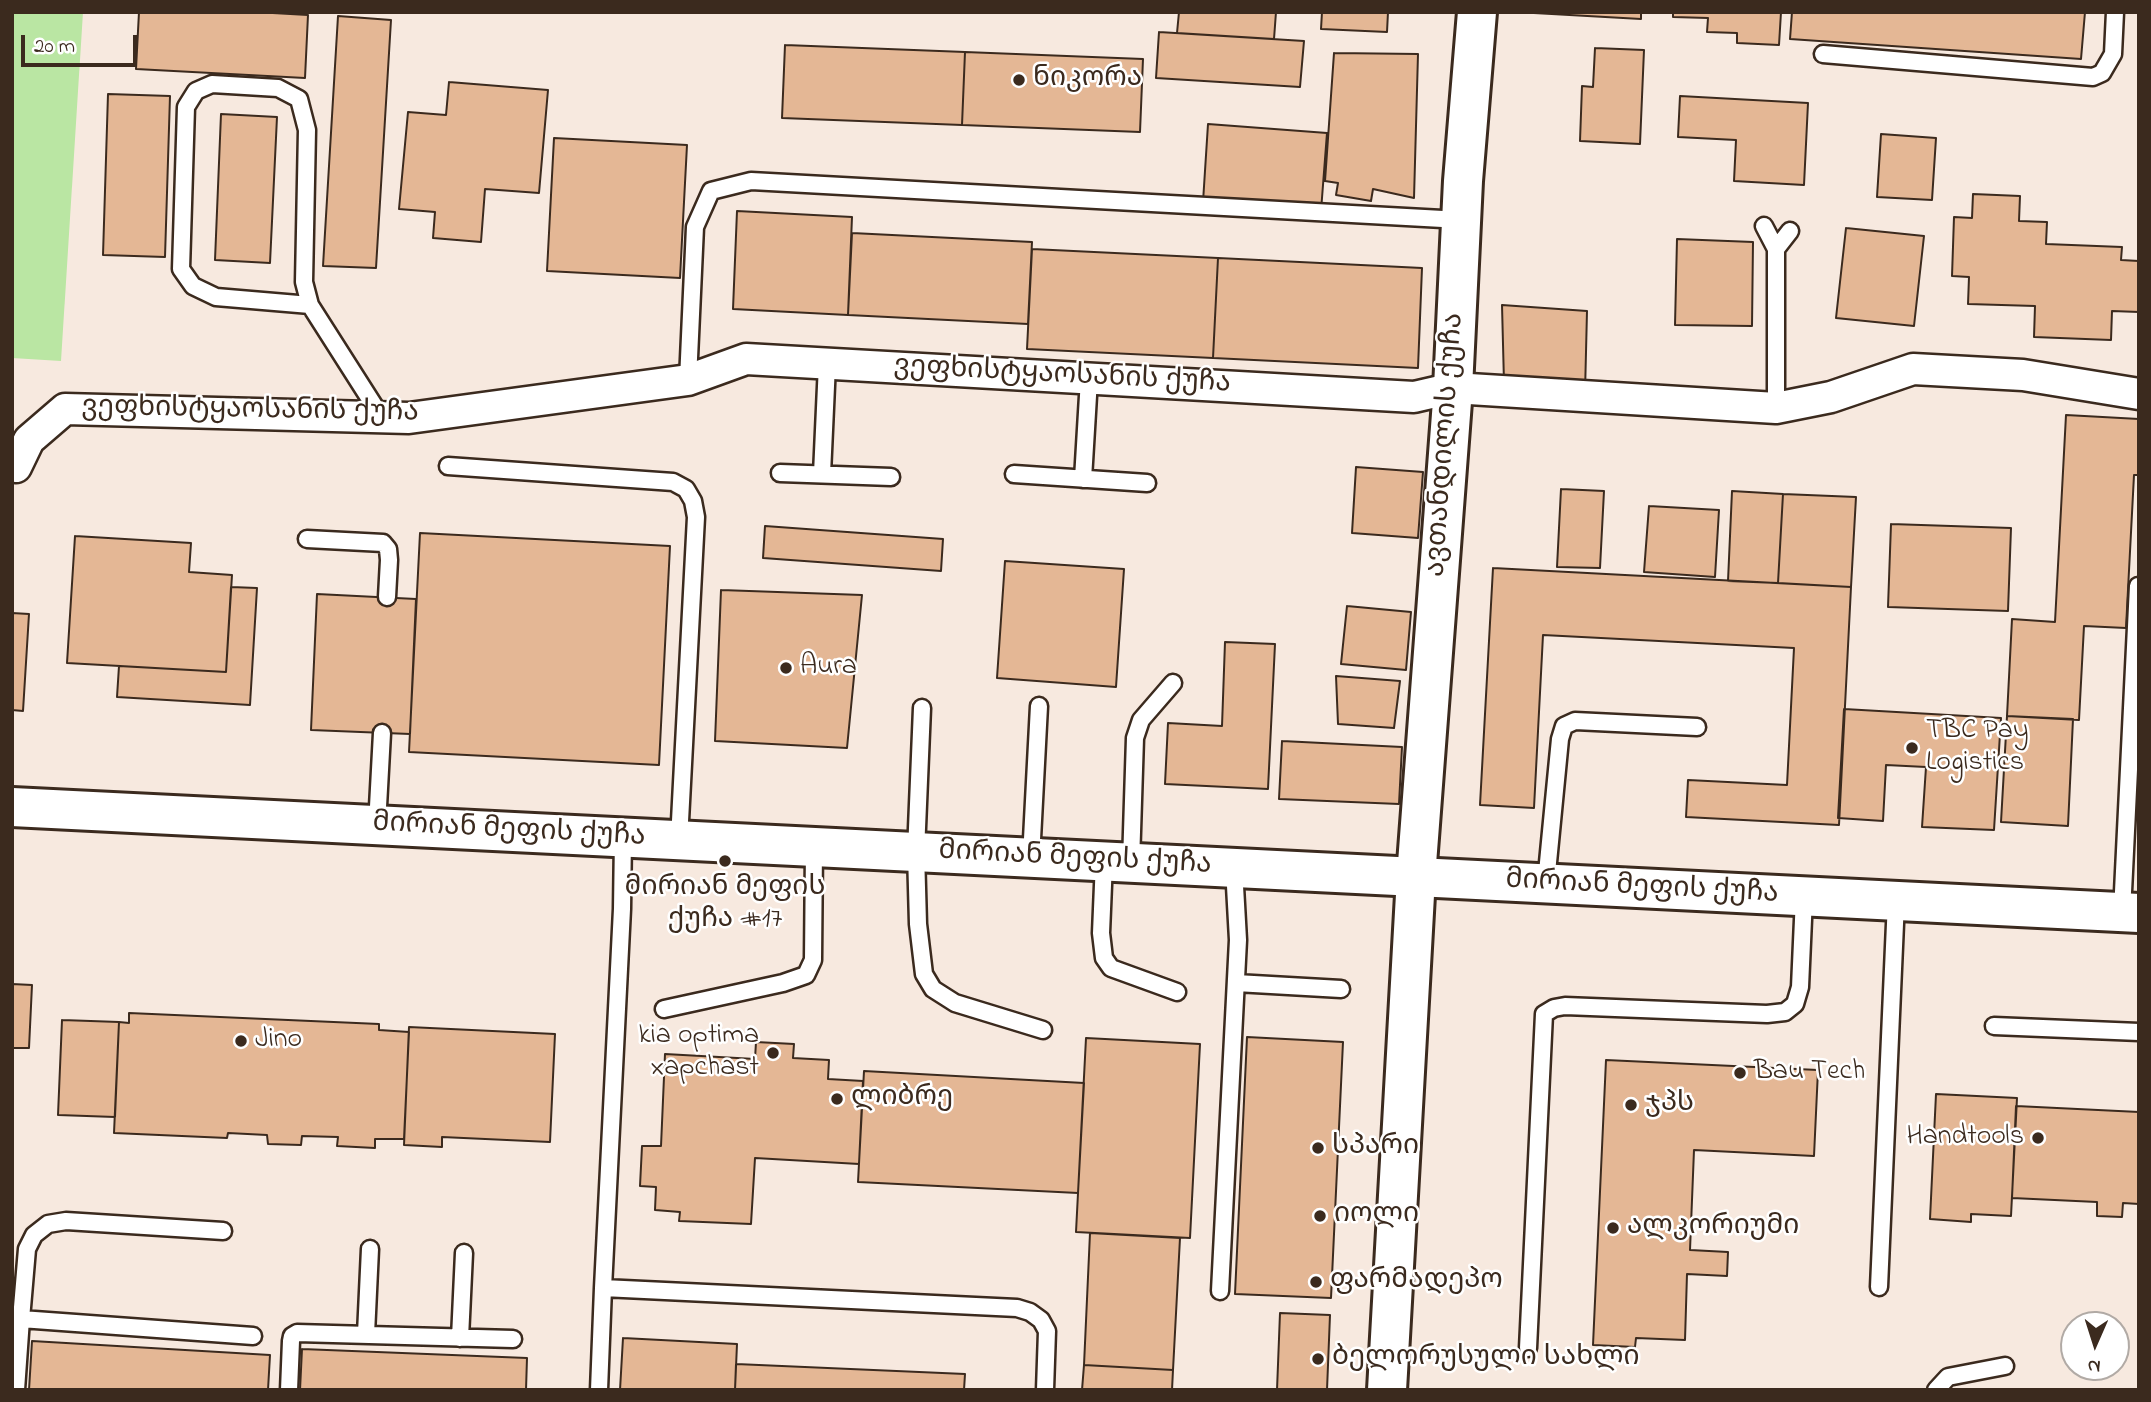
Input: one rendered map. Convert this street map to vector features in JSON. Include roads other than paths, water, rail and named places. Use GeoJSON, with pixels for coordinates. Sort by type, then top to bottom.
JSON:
{"type":"FeatureCollection","features":[{"type":"Feature","properties":{"kind":"main road","name":"ავთანდილის ქუჩა"},"geometry":{"type":"LineString","coordinates":[[1387,1390],[1416,877],[1453,388],[1461,220],[1477,12]]}},
{"type":"Feature","properties":{"kind":"main road","name":"მირიან მეფის ქუჩა"},"geometry":{"type":"LineString","coordinates":[[12,807],[2130,913]]}},
{"type":"Feature","properties":{"kind":"street","name":"ვეფხისტყაოსანის ქუჩა"},"geometry":{"type":"LineString","coordinates":[[14,467],[29,440],[65,409],[409,418],[688,380],[746,359],[1414,397],[1453,388],[1776,408],[1830,397],[1913,369],[2024,375],[2139,394]]}},
{"type":"Feature","properties":{"kind":"lane"},"geometry":{"type":"LineString","coordinates":[[1822,54],[2093,77],[2102,73],[2113,54],[2115,12]]}},
{"type":"Feature","properties":{"kind":"lane"},"geometry":{"type":"LineString","coordinates":[[310,305],[216,296],[193,286],[181,269],[186,107],[196,91],[212,84],[278,88],[299,99],[307,130],[304,282],[310,305],[382,418]]}},
{"type":"Feature","properties":{"kind":"lane"},"geometry":{"type":"LineString","coordinates":[[688,380],[695,227],[711,191],[751,181],[1461,220]]}},
{"type":"Feature","properties":{"kind":"lane"},"geometry":{"type":"LineString","coordinates":[[1763,226],[1776,249],[1776,408]]}},
{"type":"Feature","properties":{"kind":"lane"},"geometry":{"type":"LineString","coordinates":[[1776,249],[1790,231]]}},
{"type":"Feature","properties":{"kind":"lane"},"geometry":{"type":"LineString","coordinates":[[822,474],[827,364]]}},
{"type":"Feature","properties":{"kind":"lane"},"geometry":{"type":"LineString","coordinates":[[1083,479],[1089,379]]}},
{"type":"Feature","properties":{"kind":"lane"},"geometry":{"type":"LineString","coordinates":[[448,466],[673,482],[686,489],[694,501],[696,517],[678,840]]}},
{"type":"Feature","properties":{"kind":"lane"},"geometry":{"type":"LineString","coordinates":[[780,472],[891,477]]}},
{"type":"Feature","properties":{"kind":"lane"},"geometry":{"type":"LineString","coordinates":[[1014,474],[1147,483]]}},
{"type":"Feature","properties":{"kind":"lane"},"geometry":{"type":"LineString","coordinates":[[307,539],[383,543],[388,549],[389,560],[387,597]]}},
{"type":"Feature","properties":{"kind":"lane"},"geometry":{"type":"LineString","coordinates":[[2130,913],[2138,586]]}},
{"type":"Feature","properties":{"kind":"lane"},"geometry":{"type":"LineString","coordinates":[[1173,682],[1141,720],[1135,738],[1118,862],[1101,933],[1104,958],[1111,968],[1177,992]]}},
{"type":"Feature","properties":{"kind":"lane"},"geometry":{"type":"LineString","coordinates":[[1031,858],[1040,706]]}},
{"type":"Feature","properties":{"kind":"lane"},"geometry":{"type":"LineString","coordinates":[[922,708],[916,852],[918,924],[924,974],[933,989],[955,1003],[1043,1030]]}},
{"type":"Feature","properties":{"kind":"lane"},"geometry":{"type":"LineString","coordinates":[[1546,883],[1560,740],[1564,726],[1575,721],[1697,727]]}},
{"type":"Feature","properties":{"kind":"lane"},"geometry":{"type":"LineString","coordinates":[[377,825],[382,733]]}},
{"type":"Feature","properties":{"kind":"lane"},"geometry":{"type":"LineString","coordinates":[[599,1390],[623,838]]}},
{"type":"Feature","properties":{"kind":"lane"},"geometry":{"type":"LineString","coordinates":[[664,1009],[783,983],[806,975],[813,960],[814,847]]}},
{"type":"Feature","properties":{"kind":"lane"},"geometry":{"type":"LineString","coordinates":[[1220,1291],[1238,940],[1234,868]]}},
{"type":"Feature","properties":{"kind":"lane"},"geometry":{"type":"LineString","coordinates":[[1528,1348],[1544,1014],[1564,1006],[1768,1014],[1785,1012],[1795,1004],[1800,987],[1804,897]]}},
{"type":"Feature","properties":{"kind":"lane"},"geometry":{"type":"LineString","coordinates":[[1879,1287],[1896,901]]}},
{"type":"Feature","properties":{"kind":"lane"},"geometry":{"type":"LineString","coordinates":[[1236,983],[1341,989]]}},
{"type":"Feature","properties":{"kind":"lane"},"geometry":{"type":"LineString","coordinates":[[1994,1026],[2139,1032]]}},
{"type":"Feature","properties":{"kind":"lane"},"geometry":{"type":"LineString","coordinates":[[16,1390],[27,1250],[34,1235],[48,1224],[66,1221],[223,1231]]}},
{"type":"Feature","properties":{"kind":"lane"},"geometry":{"type":"LineString","coordinates":[[366,1334],[370,1250]]}},
{"type":"Feature","properties":{"kind":"lane"},"geometry":{"type":"LineString","coordinates":[[460,1338],[464,1253]]}},
{"type":"Feature","properties":{"kind":"lane"},"geometry":{"type":"LineString","coordinates":[[603,1288],[1017,1308],[1030,1312],[1041,1320],[1046,1331],[1045,1390]]}},
{"type":"Feature","properties":{"kind":"lane"},"geometry":{"type":"LineString","coordinates":[[21,1319],[253,1336]]}},
{"type":"Feature","properties":{"kind":"lane"},"geometry":{"type":"LineString","coordinates":[[289,1390],[292,1336],[304,1332],[513,1339]]}},
{"type":"Feature","properties":{"kind":"lane"},"geometry":{"type":"LineString","coordinates":[[1936,1390],[1948,1377],[2005,1366]]}},
{"type":"Feature","properties":{"kind":"place","name":"ნიკორა"},"geometry":{"type":"Point","coordinates":[1019,80]}},
{"type":"Feature","properties":{"kind":"place","name":"Aura"},"geometry":{"type":"Point","coordinates":[786,668]}},
{"type":"Feature","properties":{"kind":"place","name":"TBC Pay Logistics"},"geometry":{"type":"Point","coordinates":[1912,748]}},
{"type":"Feature","properties":{"kind":"place","name":"მირიან მეფის ქუჩა #17"},"geometry":{"type":"Point","coordinates":[725,861]}},
{"type":"Feature","properties":{"kind":"place","name":"Jino"},"geometry":{"type":"Point","coordinates":[241,1041]}},
{"type":"Feature","properties":{"kind":"place","name":"kia optima xapchast"},"geometry":{"type":"Point","coordinates":[773,1053]}},
{"type":"Feature","properties":{"kind":"place","name":"Bau Tech"},"geometry":{"type":"Point","coordinates":[1740,1073]}},
{"type":"Feature","properties":{"kind":"place","name":"ლიბრე"},"geometry":{"type":"Point","coordinates":[837,1099]}},
{"type":"Feature","properties":{"kind":"place","name":"ჯპს"},"geometry":{"type":"Point","coordinates":[1631,1105]}},
{"type":"Feature","properties":{"kind":"place","name":"Handtools"},"geometry":{"type":"Point","coordinates":[2038,1138]}},
{"type":"Feature","properties":{"kind":"place","name":"სპარი"},"geometry":{"type":"Point","coordinates":[1318,1148]}},
{"type":"Feature","properties":{"kind":"place","name":"იოლი"},"geometry":{"type":"Point","coordinates":[1320,1216]}},
{"type":"Feature","properties":{"kind":"place","name":"ალკორიუმი"},"geometry":{"type":"Point","coordinates":[1613,1228]}},
{"type":"Feature","properties":{"kind":"place","name":"ფარმადეპო"},"geometry":{"type":"Point","coordinates":[1316,1282]}},
{"type":"Feature","properties":{"kind":"place","name":"ბელორუსული სახლი"},"geometry":{"type":"Point","coordinates":[1318,1359]}}]}
